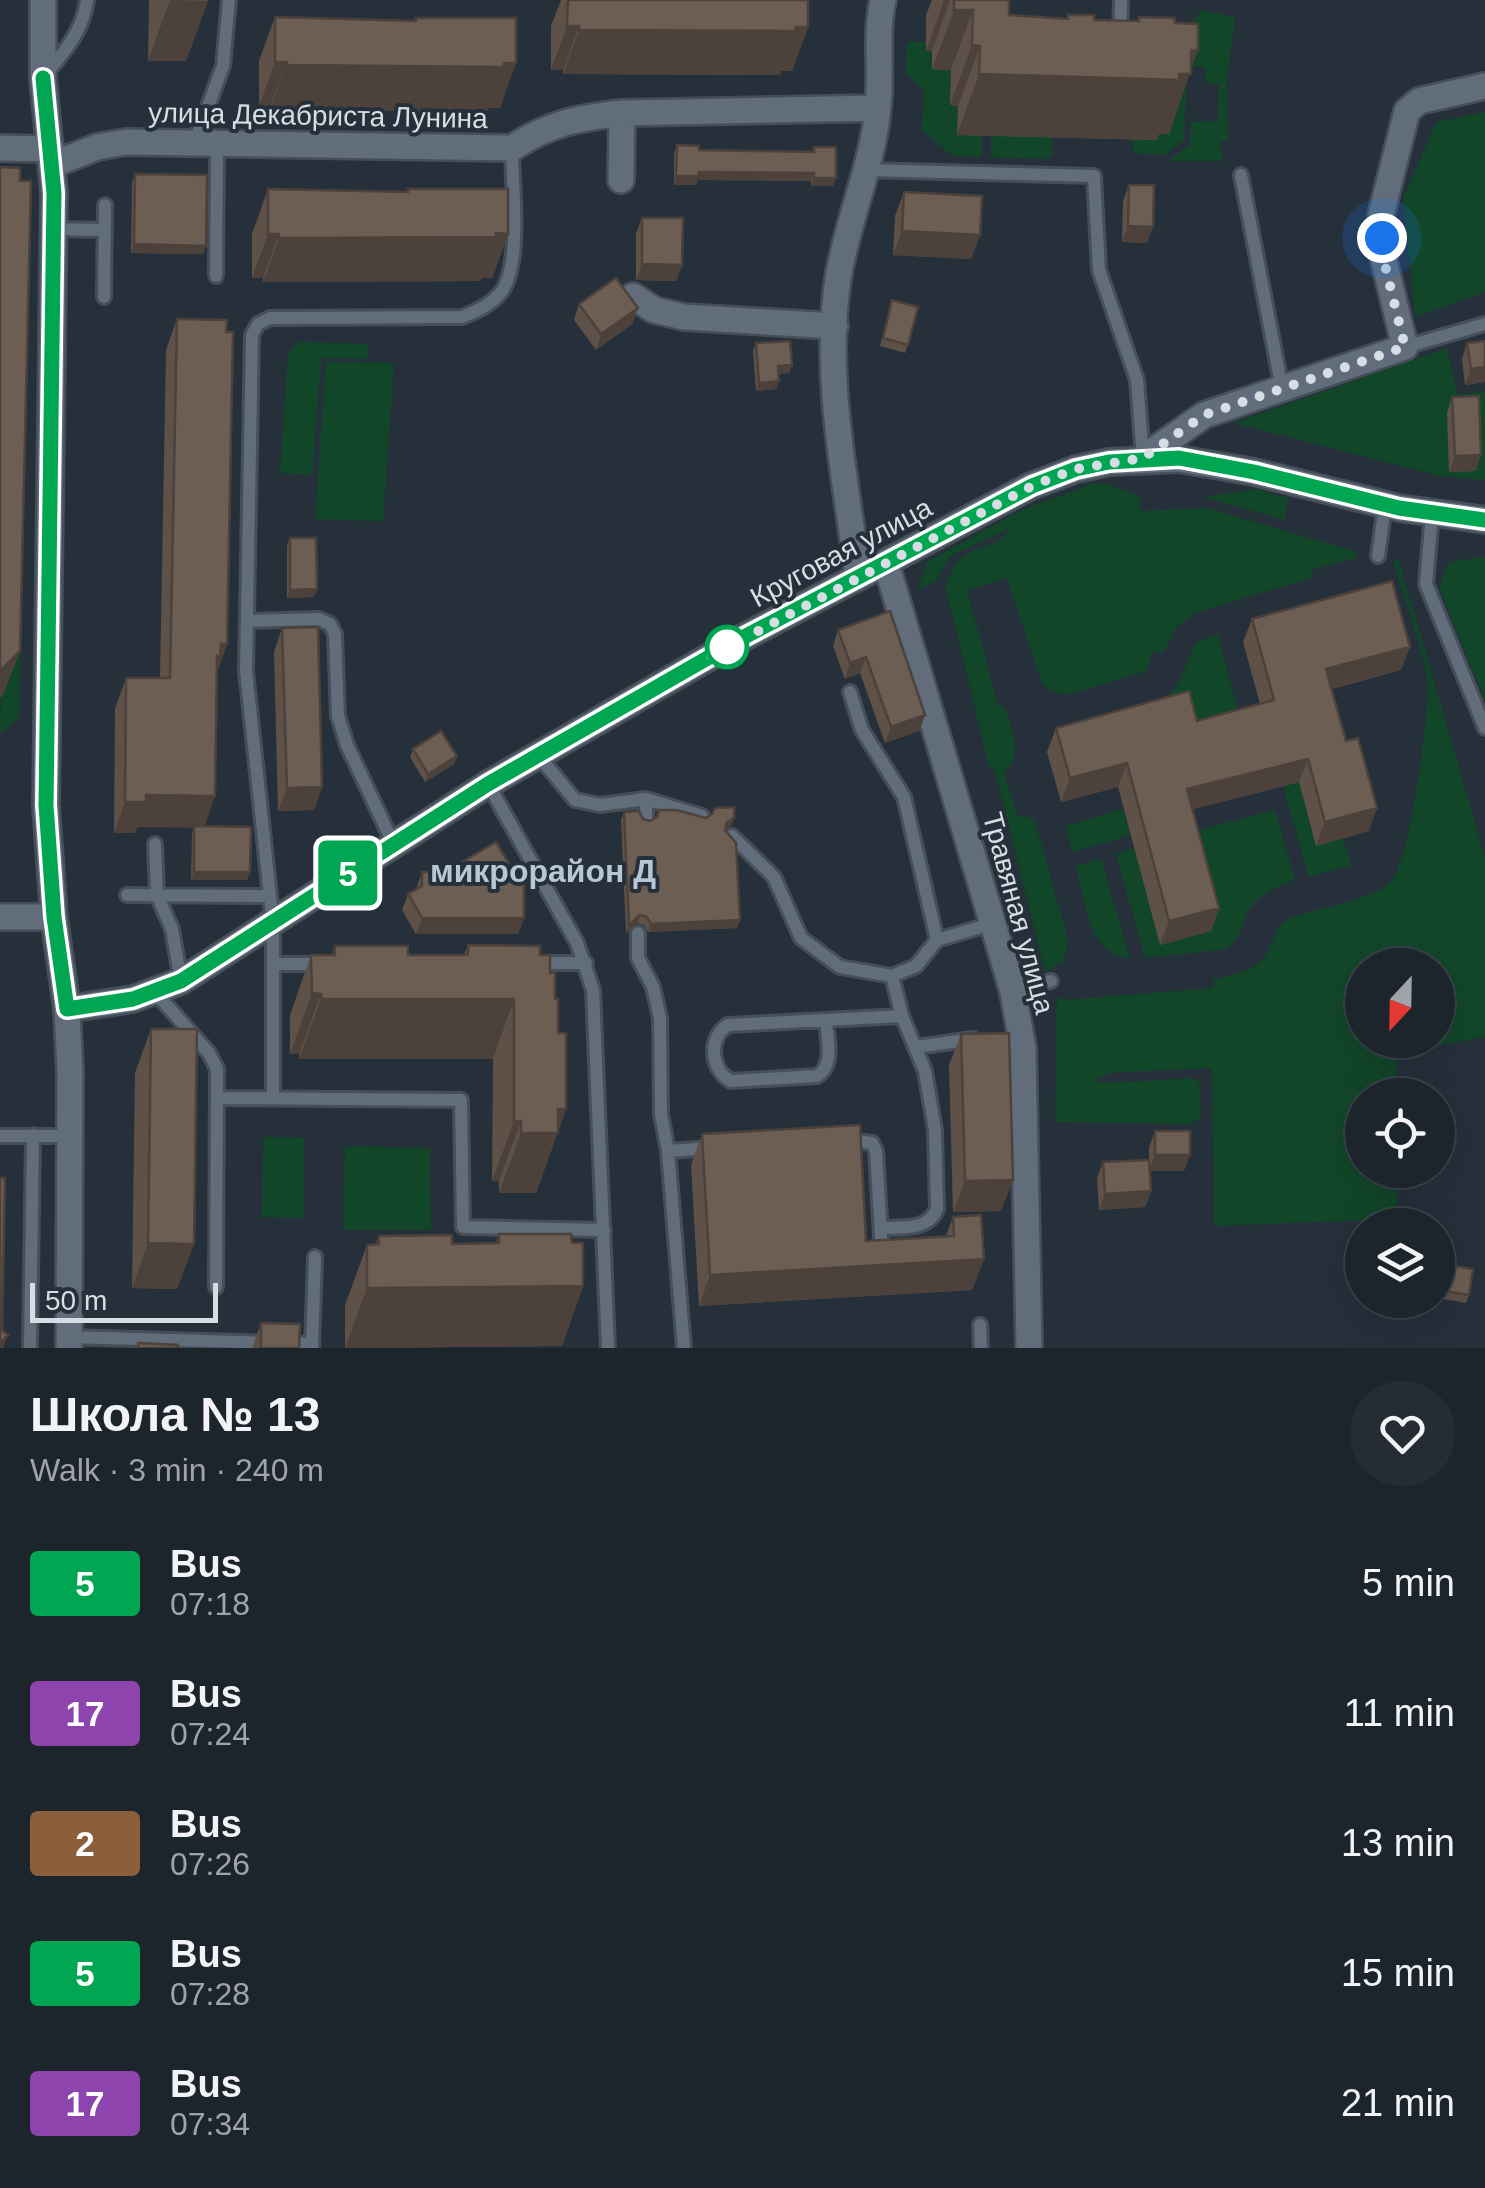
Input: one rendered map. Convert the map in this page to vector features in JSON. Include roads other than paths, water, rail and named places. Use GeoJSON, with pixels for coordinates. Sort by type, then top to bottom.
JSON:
{"type":"FeatureCollection","features":[{"type":"Feature","properties":{"kind":"street"},"geometry":{"type":"LineString","coordinates":[[43,0],[43,78],[52,157],[54,229],[46,805],[54,917],[67,1009],[68,1342]]}},
{"type":"Feature","properties":{"kind":"street"},"geometry":{"type":"LineString","coordinates":[[858,577],[834,382],[835,326],[838,280],[878,108],[879,20],[883,0]]}},
{"type":"Feature","properties":{"kind":"street"},"geometry":{"type":"LineString","coordinates":[[1143,458],[1204,415],[1405,347],[1384,261],[1380,215],[1407,111],[1419,101],[1485,86]]}},
{"type":"Feature","properties":{"kind":"street","name":"улица Декабриста Лунина"},"geometry":{"type":"LineString","coordinates":[[0,148],[52,157],[126,142],[512,148],[542,128],[579,118],[622,113],[878,108]]}},
{"type":"Feature","properties":{"kind":"street"},"geometry":{"type":"LineString","coordinates":[[621,180],[622,113]]}},
{"type":"Feature","properties":{"kind":"street"},"geometry":{"type":"LineString","coordinates":[[633,296],[654,310],[684,316],[835,326]]}},
{"type":"Feature","properties":{"kind":"street","name":"Круговая улица"},"geometry":{"type":"LineString","coordinates":[[67,1009],[154,992],[181,981],[488,784],[746,636],[1032,486],[1076,469],[1143,458],[1212,462],[1432,514],[1485,520]]}},
{"type":"Feature","properties":{"kind":"street","name":"Травяная улица"},"geometry":{"type":"LineString","coordinates":[[886,563],[1013,992],[1013,1033],[1036,1243],[1029,1348]]}},
{"type":"Feature","properties":{"kind":"street"},"geometry":{"type":"LineString","coordinates":[[0,917],[54,917]]}},
{"type":"Feature","properties":{"kind":"lane"},"geometry":{"type":"LineString","coordinates":[[43,78],[75,38],[85,18],[87,0]]}},
{"type":"Feature","properties":{"kind":"lane"},"geometry":{"type":"LineString","coordinates":[[216,276],[206,144],[223,66],[228,0]]}},
{"type":"Feature","properties":{"kind":"lane"},"geometry":{"type":"LineString","coordinates":[[1120,52],[1121,0]]}},
{"type":"Feature","properties":{"kind":"lane"},"geometry":{"type":"LineString","coordinates":[[273,1098],[273,924],[246,671],[252,335],[258,324],[270,318],[462,317],[485,307],[502,290],[512,268],[512,148]]}},
{"type":"Feature","properties":{"kind":"lane"},"geometry":{"type":"LineString","coordinates":[[865,170],[1094,176],[1099,270],[1137,380],[1143,458]]}},
{"type":"Feature","properties":{"kind":"lane"},"geometry":{"type":"LineString","coordinates":[[1241,175],[1282,388]]}},
{"type":"Feature","properties":{"kind":"lane"},"geometry":{"type":"LineString","coordinates":[[104,298],[106,206]]}},
{"type":"Feature","properties":{"kind":"lane"},"geometry":{"type":"LineString","coordinates":[[54,229],[105,230]]}},
{"type":"Feature","properties":{"kind":"lane"},"geometry":{"type":"LineString","coordinates":[[1405,347],[1485,324]]}},
{"type":"Feature","properties":{"kind":"lane"},"geometry":{"type":"LineString","coordinates":[[1378,556],[1385,504]]}},
{"type":"Feature","properties":{"kind":"lane"},"geometry":{"type":"LineString","coordinates":[[1432,514],[1426,584],[1485,728]]}},
{"type":"Feature","properties":{"kind":"lane"},"geometry":{"type":"LineString","coordinates":[[247,621],[320,619],[330,624],[335,634],[338,716],[347,745],[394,843]]}},
{"type":"Feature","properties":{"kind":"lane"},"geometry":{"type":"LineString","coordinates":[[850,692],[862,730],[904,797],[937,940]]}},
{"type":"Feature","properties":{"kind":"lane"},"geometry":{"type":"LineString","coordinates":[[538,756],[576,800],[600,804],[646,799],[702,816]]}},
{"type":"Feature","properties":{"kind":"lane"},"geometry":{"type":"LineString","coordinates":[[488,784],[586,963],[596,1020],[608,1348]]}},
{"type":"Feature","properties":{"kind":"lane"},"geometry":{"type":"LineString","coordinates":[[646,799],[646,819]]}},
{"type":"Feature","properties":{"kind":"lane"},"geometry":{"type":"LineString","coordinates":[[732,836],[774,878],[802,938],[840,967],[892,976],[916,966],[937,940],[994,922]]}},
{"type":"Feature","properties":{"kind":"lane"},"geometry":{"type":"LineString","coordinates":[[155,844],[158,895],[172,929],[181,981]]}},
{"type":"Feature","properties":{"kind":"lane"},"geometry":{"type":"LineString","coordinates":[[127,894],[270,896]]}},
{"type":"Feature","properties":{"kind":"lane"},"geometry":{"type":"LineString","coordinates":[[638,932],[638,958],[653,987],[660,1018],[661,1114],[668,1150],[684,1348]]}},
{"type":"Feature","properties":{"kind":"lane"},"geometry":{"type":"LineString","coordinates":[[530,963],[586,963]]}},
{"type":"Feature","properties":{"kind":"lane"},"geometry":{"type":"LineString","coordinates":[[274,964],[342,964]]}},
{"type":"Feature","properties":{"kind":"lane"},"geometry":{"type":"LineString","coordinates":[[880,1228],[922,1226],[933,1220],[937,1208],[935,1130],[925,1071],[902,1016],[892,976]]}},
{"type":"Feature","properties":{"kind":"lane"},"geometry":{"type":"LineString","coordinates":[[1013,992],[1050,981]]}},
{"type":"Feature","properties":{"kind":"lane"},"geometry":{"type":"LineString","coordinates":[[154,992],[210,1052],[217,1069],[216,1286]]}},
{"type":"Feature","properties":{"kind":"lane"},"geometry":{"type":"LineString","coordinates":[[826,1020],[828,1064],[817,1076],[731,1081],[716,1068],[714,1040],[719,1030],[728,1025],[902,1016]]}},
{"type":"Feature","properties":{"kind":"lane"},"geometry":{"type":"LineString","coordinates":[[916,1047],[988,1036]]}},
{"type":"Feature","properties":{"kind":"lane"},"geometry":{"type":"LineString","coordinates":[[217,1098],[461,1100],[463,1227],[604,1230]]}},
{"type":"Feature","properties":{"kind":"lane"},"geometry":{"type":"LineString","coordinates":[[0,1136],[70,1136]]}},
{"type":"Feature","properties":{"kind":"lane"},"geometry":{"type":"LineString","coordinates":[[30,1348],[33,1136]]}},
{"type":"Feature","properties":{"kind":"lane"},"geometry":{"type":"LineString","coordinates":[[824,1142],[872,1142],[876,1151],[882,1253]]}},
{"type":"Feature","properties":{"kind":"lane"},"geometry":{"type":"LineString","coordinates":[[668,1150],[726,1147]]}},
{"type":"Feature","properties":{"kind":"lane"},"geometry":{"type":"LineString","coordinates":[[68,1342],[312,1346],[315,1257]]}},
{"type":"Feature","properties":{"kind":"lane"},"geometry":{"type":"LineString","coordinates":[[980,1325],[981,1348]]}},
{"type":"Feature","properties":{"kind":"district","name":"микрорайон Д"},"geometry":{"type":"Point","coordinates":[543,871]}}]}
